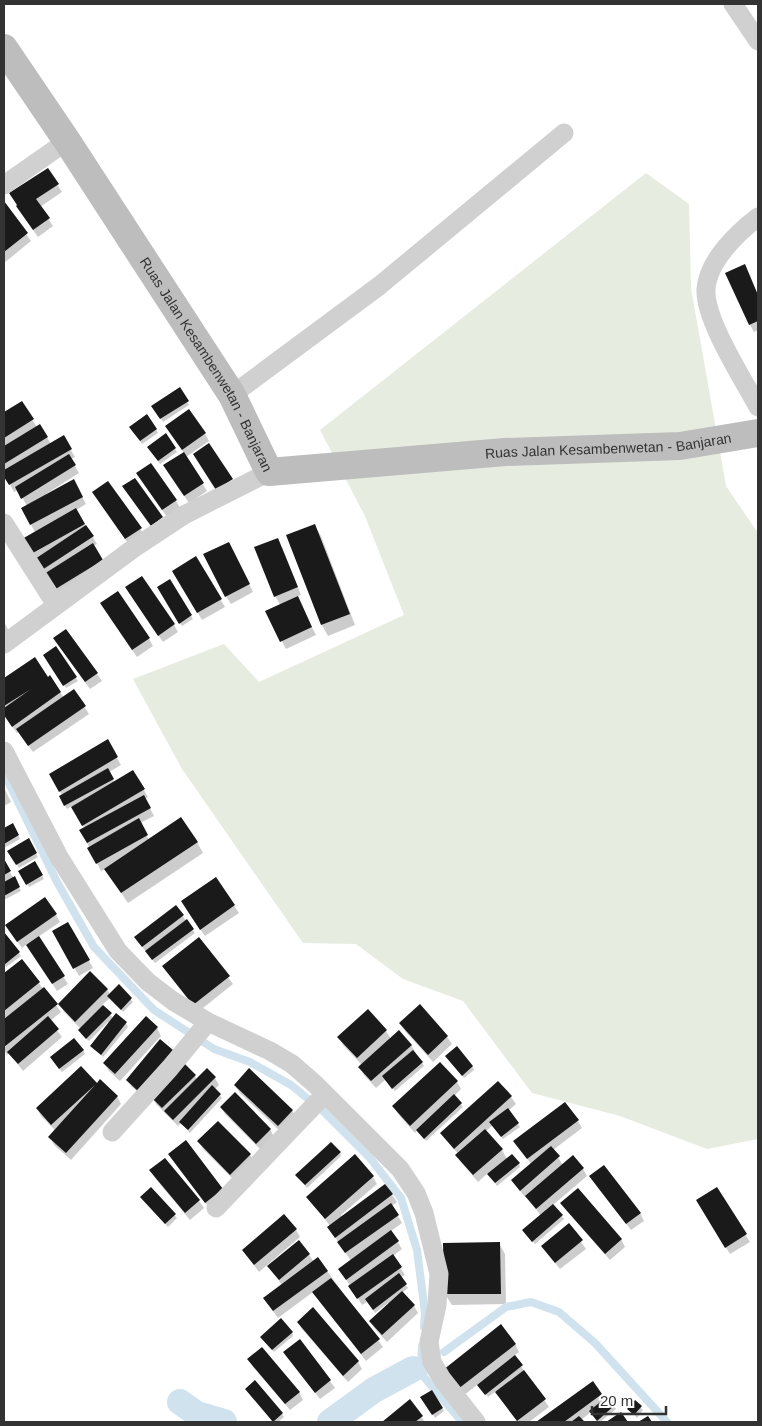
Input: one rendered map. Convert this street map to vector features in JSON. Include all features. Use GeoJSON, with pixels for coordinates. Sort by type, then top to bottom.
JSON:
{"type":"FeatureCollection","features":[{"type":"Feature","properties":{"kind":"main road","name":"Ruas Jalan Kesambenwetan - Banjaran"},"geometry":{"type":"LineString","coordinates":[[4,48],[67,141],[232,395],[269,472],[505,452],[680,446],[758,434]]}},
{"type":"Feature","properties":{"kind":"street"},"geometry":{"type":"LineString","coordinates":[[733,4],[758,41]]}},
{"type":"Feature","properties":{"kind":"street"},"geometry":{"type":"LineString","coordinates":[[232,395],[379,286],[564,133]]}},
{"type":"Feature","properties":{"kind":"street"},"geometry":{"type":"LineString","coordinates":[[4,186],[67,141]]}},
{"type":"Feature","properties":{"kind":"street"},"geometry":{"type":"LineString","coordinates":[[758,217],[744,228],[713,263],[706,290],[712,322],[758,407]]}},
{"type":"Feature","properties":{"kind":"street"},"geometry":{"type":"LineString","coordinates":[[4,644],[134,548],[184,516],[269,472]]}},
{"type":"Feature","properties":{"kind":"street"},"geometry":{"type":"LineString","coordinates":[[4,523],[56,605]]}},
{"type":"Feature","properties":{"kind":"street"},"geometry":{"type":"LineString","coordinates":[[4,751],[59,857],[118,951],[148,982],[173,1001],[208,1022],[292,1064],[400,1169],[416,1193],[424,1213],[438,1274],[437,1305],[429,1342],[432,1362],[442,1379],[476,1422]]}},
{"type":"Feature","properties":{"kind":"street"},"geometry":{"type":"LineString","coordinates":[[112,1132],[158,1082],[208,1022]]}},
{"type":"Feature","properties":{"kind":"street"},"geometry":{"type":"LineString","coordinates":[[216,1208],[325,1094]]}},
{"type":"Feature","properties":{"kind":"shaded area"},"geometry":{"type":"Polygon","coordinates":[[[646,173],[689,204],[691,288],[726,486],[758,533],[758,1139],[707,1149],[620,1116],[532,1093],[463,1001],[403,979],[356,944],[303,943],[182,769],[133,679],[224,644],[259,682],[404,615],[365,516],[320,430],[646,173]]]}},
{"type":"Feature","properties":{"kind":"building"},"geometry":{"type":"Polygon","coordinates":[[[48,168],[59,184],[36,199],[50,218],[33,230],[9,193],[48,168]]]}},
{"type":"Feature","properties":{"kind":"building"},"geometry":{"type":"Polygon","coordinates":[[[4,201],[28,233],[4,252],[4,201]]]}},
{"type":"Feature","properties":{"kind":"building"},"geometry":{"type":"Polygon","coordinates":[[[745,264],[758,295],[758,321],[749,325],[725,273],[745,264]]]}},
{"type":"Feature","properties":{"kind":"building"},"geometry":{"type":"Polygon","coordinates":[[[180,387],[189,401],[160,419],[151,406],[180,387]]]}},
{"type":"Feature","properties":{"kind":"building"},"geometry":{"type":"Polygon","coordinates":[[[22,401],[34,419],[4,438],[4,412],[22,401]]]}},
{"type":"Feature","properties":{"kind":"building"},"geometry":{"type":"Polygon","coordinates":[[[189,409],[206,433],[182,450],[165,426],[189,409]]]}},
{"type":"Feature","properties":{"kind":"building"},"geometry":{"type":"Polygon","coordinates":[[[147,414],[157,429],[140,441],[129,427],[147,414]]]}},
{"type":"Feature","properties":{"kind":"building"},"geometry":{"type":"Polygon","coordinates":[[[40,424],[48,437],[4,464],[4,446],[40,424]]]}},
{"type":"Feature","properties":{"kind":"building"},"geometry":{"type":"Polygon","coordinates":[[[166,433],[176,448],[158,461],[147,447],[166,433]]]}},
{"type":"Feature","properties":{"kind":"building"},"geometry":{"type":"Polygon","coordinates":[[[64,435],[72,449],[9,485],[4,477],[4,470],[64,435]]]}},
{"type":"Feature","properties":{"kind":"building"},"geometry":{"type":"Polygon","coordinates":[[[209,443],[233,479],[216,490],[193,454],[209,443]]]}},
{"type":"Feature","properties":{"kind":"building"},"geometry":{"type":"Polygon","coordinates":[[[184,452],[204,483],[184,496],[163,465],[184,452]]]}},
{"type":"Feature","properties":{"kind":"building"},"geometry":{"type":"Polygon","coordinates":[[[69,454],[76,465],[21,499],[15,487],[69,454]]]}},
{"type":"Feature","properties":{"kind":"building"},"geometry":{"type":"Polygon","coordinates":[[[151,463],[177,500],[162,510],[136,473],[151,463]]]}},
{"type":"Feature","properties":{"kind":"building"},"geometry":{"type":"Polygon","coordinates":[[[135,478],[163,517],[151,526],[122,486],[135,478]]]}},
{"type":"Feature","properties":{"kind":"building"},"geometry":{"type":"Polygon","coordinates":[[[74,479],[83,497],[30,525],[21,508],[74,479]]]}},
{"type":"Feature","properties":{"kind":"building"},"geometry":{"type":"Polygon","coordinates":[[[108,481],[142,528],[125,539],[92,492],[108,481]]]}},
{"type":"Feature","properties":{"kind":"building"},"geometry":{"type":"Polygon","coordinates":[[[76,508],[85,524],[31,554],[22,539],[76,508]]]}},
{"type":"Feature","properties":{"kind":"building"},"geometry":{"type":"Polygon","coordinates":[[[315,524],[350,614],[321,625],[286,535],[315,524]]]}},
{"type":"Feature","properties":{"kind":"building"},"geometry":{"type":"Polygon","coordinates":[[[86,525],[94,536],[42,570],[35,559],[86,525]]]}},
{"type":"Feature","properties":{"kind":"building"},"geometry":{"type":"Polygon","coordinates":[[[278,538],[298,587],[274,597],[254,547],[278,538]]]}},
{"type":"Feature","properties":{"kind":"building"},"geometry":{"type":"Polygon","coordinates":[[[229,542],[250,584],[225,597],[203,554],[229,542]]]}},
{"type":"Feature","properties":{"kind":"building"},"geometry":{"type":"Polygon","coordinates":[[[93,543],[103,560],[54,590],[44,574],[93,543]]]}},
{"type":"Feature","properties":{"kind":"building"},"geometry":{"type":"Polygon","coordinates":[[[196,556],[222,599],[197,613],[172,571],[196,556]]]}},
{"type":"Feature","properties":{"kind":"building"},"geometry":{"type":"Polygon","coordinates":[[[142,576],[175,624],[158,636],[125,587],[142,576]]]}},
{"type":"Feature","properties":{"kind":"building"},"geometry":{"type":"Polygon","coordinates":[[[170,579],[192,615],[179,624],[157,587],[170,579]]]}},
{"type":"Feature","properties":{"kind":"building"},"geometry":{"type":"Polygon","coordinates":[[[118,591],[150,638],[132,650],[100,603],[118,591]]]}},
{"type":"Feature","properties":{"kind":"building"},"geometry":{"type":"Polygon","coordinates":[[[298,596],[312,627],[280,642],[265,611],[298,596]]]}},
{"type":"Feature","properties":{"kind":"building"},"geometry":{"type":"Polygon","coordinates":[[[66,629],[98,673],[85,682],[53,638],[66,629]]]}},
{"type":"Feature","properties":{"kind":"building"},"geometry":{"type":"Polygon","coordinates":[[[56,646],[77,677],[63,686],[43,655],[56,646]]]}},
{"type":"Feature","properties":{"kind":"building"},"geometry":{"type":"Polygon","coordinates":[[[35,657],[61,692],[12,727],[4,715],[4,708],[31,689],[4,706],[4,678],[35,657]]]}},
{"type":"Feature","properties":{"kind":"building"},"geometry":{"type":"Polygon","coordinates":[[[74,689],[86,706],[28,746],[16,729],[74,689]]]}},
{"type":"Feature","properties":{"kind":"building"},"geometry":{"type":"Polygon","coordinates":[[[108,739],[118,757],[59,792],[49,774],[108,739]]]}},
{"type":"Feature","properties":{"kind":"building"},"geometry":{"type":"Polygon","coordinates":[[[108,768],[114,779],[64,806],[59,796],[108,768]]]}},
{"type":"Feature","properties":{"kind":"building"},"geometry":{"type":"Polygon","coordinates":[[[133,770],[145,789],[82,826],[71,807],[133,770]]]}},
{"type":"Feature","properties":{"kind":"building"},"geometry":{"type":"Polygon","coordinates":[[[144,795],[151,808],[87,843],[79,830],[144,795]]]}},
{"type":"Feature","properties":{"kind":"building"},"geometry":{"type":"Polygon","coordinates":[[[181,817],[198,842],[121,893],[104,869],[181,817]]]}},
{"type":"Feature","properties":{"kind":"building"},"geometry":{"type":"Polygon","coordinates":[[[139,818],[148,835],[96,864],[87,848],[139,818]]]}},
{"type":"Feature","properties":{"kind":"building"},"geometry":{"type":"Polygon","coordinates":[[[13,823],[19,835],[4,844],[4,828],[13,823]]]}},
{"type":"Feature","properties":{"kind":"building"},"geometry":{"type":"Polygon","coordinates":[[[29,838],[37,853],[16,865],[7,851],[29,838]]]}},
{"type":"Feature","properties":{"kind":"building"},"geometry":{"type":"Polygon","coordinates":[[[4,859],[11,871],[4,875],[4,859]]]}},
{"type":"Feature","properties":{"kind":"building"},"geometry":{"type":"Polygon","coordinates":[[[35,861],[43,875],[26,885],[18,871],[35,861]]]}},
{"type":"Feature","properties":{"kind":"building"},"geometry":{"type":"Polygon","coordinates":[[[15,876],[20,887],[4,896],[4,882],[15,876]]]}},
{"type":"Feature","properties":{"kind":"building"},"geometry":{"type":"Polygon","coordinates":[[[216,877],[235,905],[200,930],[181,901],[216,877]]]}},
{"type":"Feature","properties":{"kind":"building"},"geometry":{"type":"Polygon","coordinates":[[[45,897],[57,914],[17,942],[5,925],[45,897]]]}},
{"type":"Feature","properties":{"kind":"building"},"geometry":{"type":"Polygon","coordinates":[[[176,905],[184,915],[142,947],[134,937],[176,905]]]}},
{"type":"Feature","properties":{"kind":"building"},"geometry":{"type":"Polygon","coordinates":[[[187,919],[194,929],[152,960],[145,951],[187,919]]]}},
{"type":"Feature","properties":{"kind":"building"},"geometry":{"type":"Polygon","coordinates":[[[68,922],[90,960],[73,969],[52,931],[68,922]]]}},
{"type":"Feature","properties":{"kind":"building"},"geometry":{"type":"Polygon","coordinates":[[[4,932],[20,952],[4,965],[4,932]]]}},
{"type":"Feature","properties":{"kind":"building"},"geometry":{"type":"Polygon","coordinates":[[[39,936],[65,976],[52,984],[26,945],[39,936]]]}},
{"type":"Feature","properties":{"kind":"building"},"geometry":{"type":"Polygon","coordinates":[[[199,937],[230,976],[193,1005],[162,966],[199,937]]]}},
{"type":"Feature","properties":{"kind":"building"},"geometry":{"type":"Polygon","coordinates":[[[22,959],[40,982],[4,1011],[4,973],[22,959]]]}},
{"type":"Feature","properties":{"kind":"building"},"geometry":{"type":"Polygon","coordinates":[[[90,971],[108,989],[75,1022],[58,1004],[90,971]]]}},
{"type":"Feature","properties":{"kind":"building"},"geometry":{"type":"Polygon","coordinates":[[[119,984],[132,998],[121,1010],[107,996],[119,984]]]}},
{"type":"Feature","properties":{"kind":"building"},"geometry":{"type":"Polygon","coordinates":[[[44,987],[58,1004],[4,1047],[4,1019],[44,987]]]}},
{"type":"Feature","properties":{"kind":"building"},"geometry":{"type":"Polygon","coordinates":[[[420,1004],[448,1036],[428,1055],[399,1023],[420,1004]]]}},
{"type":"Feature","properties":{"kind":"building"},"geometry":{"type":"Polygon","coordinates":[[[103,1005],[112,1013],[86,1039],[78,1030],[103,1005]]]}},
{"type":"Feature","properties":{"kind":"building"},"geometry":{"type":"Polygon","coordinates":[[[368,1009],[387,1030],[357,1058],[337,1037],[368,1009]]]}},
{"type":"Feature","properties":{"kind":"building"},"geometry":{"type":"Polygon","coordinates":[[[116,1013],[127,1022],[101,1055],[90,1046],[116,1013]]]}},
{"type":"Feature","properties":{"kind":"building"},"geometry":{"type":"Polygon","coordinates":[[[48,1016],[59,1029],[18,1064],[7,1052],[48,1016]]]}},
{"type":"Feature","properties":{"kind":"building"},"geometry":{"type":"Polygon","coordinates":[[[146,1016],[158,1027],[115,1074],[103,1063],[146,1016]]]}},
{"type":"Feature","properties":{"kind":"building"},"geometry":{"type":"Polygon","coordinates":[[[399,1030],[412,1045],[371,1081],[358,1067],[399,1030]]]}},
{"type":"Feature","properties":{"kind":"building"},"geometry":{"type":"Polygon","coordinates":[[[74,1038],[84,1050],[59,1069],[50,1057],[74,1038]]]}},
{"type":"Feature","properties":{"kind":"building"},"geometry":{"type":"Polygon","coordinates":[[[160,1039],[173,1050],[138,1091],[126,1080],[160,1039]]]}},
{"type":"Feature","properties":{"kind":"building"},"geometry":{"type":"Polygon","coordinates":[[[457,1046],[473,1066],[462,1076],[445,1056],[457,1046]]]}},
{"type":"Feature","properties":{"kind":"building"},"geometry":{"type":"Polygon","coordinates":[[[413,1050],[423,1062],[392,1089],[382,1076],[413,1050]]]}},
{"type":"Feature","properties":{"kind":"building"},"geometry":{"type":"Polygon","coordinates":[[[440,1062],[458,1081],[410,1126],[392,1106],[440,1062]]]}},
{"type":"Feature","properties":{"kind":"building"},"geometry":{"type":"Polygon","coordinates":[[[184,1063],[196,1075],[162,1108],[151,1097],[184,1063]]]}},
{"type":"Feature","properties":{"kind":"building"},"geometry":{"type":"Polygon","coordinates":[[[81,1066],[97,1083],[100,1079],[118,1096],[66,1153],[48,1137],[95,1085],[51,1125],[36,1108],[81,1066]]]}},
{"type":"Feature","properties":{"kind":"building"},"geometry":{"type":"Polygon","coordinates":[[[207,1068],[216,1077],[173,1120],[164,1111],[207,1068]]]}},
{"type":"Feature","properties":{"kind":"building"},"geometry":{"type":"Polygon","coordinates":[[[249,1068],[293,1110],[278,1126],[234,1085],[249,1068]]]}},
{"type":"Feature","properties":{"kind":"building"},"geometry":{"type":"Polygon","coordinates":[[[498,1081],[512,1096],[454,1149],[440,1133],[498,1081]]]}},
{"type":"Feature","properties":{"kind":"building"},"geometry":{"type":"Polygon","coordinates":[[[212,1085],[221,1094],[188,1130],[179,1122],[212,1085]]]}},
{"type":"Feature","properties":{"kind":"building"},"geometry":{"type":"Polygon","coordinates":[[[235,1092],[271,1129],[256,1144],[220,1107],[235,1092]]]}},
{"type":"Feature","properties":{"kind":"building"},"geometry":{"type":"Polygon","coordinates":[[[454,1094],[462,1103],[424,1139],[416,1130],[454,1094]]]}},
{"type":"Feature","properties":{"kind":"building"},"geometry":{"type":"Polygon","coordinates":[[[565,1102],[579,1120],[527,1159],[513,1141],[565,1102]]]}},
{"type":"Feature","properties":{"kind":"building"},"geometry":{"type":"Polygon","coordinates":[[[508,1108],[519,1123],[501,1137],[489,1122],[508,1108]]]}},
{"type":"Feature","properties":{"kind":"building"},"geometry":{"type":"Polygon","coordinates":[[[218,1121],[251,1154],[230,1175],[197,1141],[218,1121]]]}},
{"type":"Feature","properties":{"kind":"building"},"geometry":{"type":"Polygon","coordinates":[[[485,1129],[503,1149],[473,1175],[455,1155],[485,1129]]]}},
{"type":"Feature","properties":{"kind":"building"},"geometry":{"type":"Polygon","coordinates":[[[186,1140],[223,1189],[205,1203],[168,1154],[186,1140]]]}},
{"type":"Feature","properties":{"kind":"building"},"geometry":{"type":"Polygon","coordinates":[[[331,1142],[341,1152],[305,1185],[295,1175],[331,1142]]]}},
{"type":"Feature","properties":{"kind":"building"},"geometry":{"type":"Polygon","coordinates":[[[551,1146],[560,1156],[520,1191],[511,1180],[551,1146]]]}},
{"type":"Feature","properties":{"kind":"building"},"geometry":{"type":"Polygon","coordinates":[[[355,1154],[374,1176],[325,1219],[306,1197],[355,1154]]]}},
{"type":"Feature","properties":{"kind":"building"},"geometry":{"type":"Polygon","coordinates":[[[512,1154],[520,1163],[495,1183],[487,1174],[512,1154]]]}},
{"type":"Feature","properties":{"kind":"building"},"geometry":{"type":"Polygon","coordinates":[[[573,1155],[584,1168],[536,1209],[525,1196],[573,1155]]]}},
{"type":"Feature","properties":{"kind":"building"},"geometry":{"type":"Polygon","coordinates":[[[165,1158],[200,1200],[185,1213],[149,1170],[165,1158]]]}},
{"type":"Feature","properties":{"kind":"building"},"geometry":{"type":"Polygon","coordinates":[[[604,1165],[641,1213],[626,1224],[589,1176],[604,1165]]]}},
{"type":"Feature","properties":{"kind":"building"},"geometry":{"type":"Polygon","coordinates":[[[385,1184],[393,1194],[335,1238],[327,1227],[385,1184]]]}},
{"type":"Feature","properties":{"kind":"building"},"geometry":{"type":"Polygon","coordinates":[[[151,1187],[176,1214],[165,1224],[140,1197],[151,1187]]]}},
{"type":"Feature","properties":{"kind":"building"},"geometry":{"type":"Polygon","coordinates":[[[717,1187],[747,1234],[725,1248],[696,1200],[717,1187]]]}},
{"type":"Feature","properties":{"kind":"building"},"geometry":{"type":"Polygon","coordinates":[[[578,1188],[622,1239],[605,1254],[560,1203],[578,1188]]]}},
{"type":"Feature","properties":{"kind":"building"},"geometry":{"type":"Polygon","coordinates":[[[391,1203],[399,1215],[345,1253],[337,1242],[391,1203]]]}},
{"type":"Feature","properties":{"kind":"building"},"geometry":{"type":"Polygon","coordinates":[[[553,1204],[563,1215],[532,1242],[522,1230],[553,1204]]]}},
{"type":"Feature","properties":{"kind":"building"},"geometry":{"type":"Polygon","coordinates":[[[284,1214],[297,1229],[254,1265],[242,1250],[284,1214]]]}},
{"type":"Feature","properties":{"kind":"building"},"geometry":{"type":"Polygon","coordinates":[[[569,1223],[583,1240],[555,1263],[541,1246],[569,1223]]]}},
{"type":"Feature","properties":{"kind":"building"},"geometry":{"type":"Polygon","coordinates":[[[391,1230],[399,1241],[346,1280],[338,1269],[391,1230]]]}},
{"type":"Feature","properties":{"kind":"building"},"geometry":{"type":"Polygon","coordinates":[[[299,1240],[310,1254],[279,1280],[267,1266],[299,1240]]]}},
{"type":"Feature","properties":{"kind":"building"},"geometry":{"type":"Polygon","coordinates":[[[500,1242],[501,1294],[444,1294],[443,1243],[500,1242]]]}},
{"type":"Feature","properties":{"kind":"building"},"geometry":{"type":"Polygon","coordinates":[[[393,1254],[402,1267],[357,1299],[348,1286],[393,1254]]]}},
{"type":"Feature","properties":{"kind":"building"},"geometry":{"type":"Polygon","coordinates":[[[318,1257],[328,1271],[273,1311],[263,1298],[318,1257]]]}},
{"type":"Feature","properties":{"kind":"building"},"geometry":{"type":"Polygon","coordinates":[[[399,1273],[407,1284],[373,1310],[365,1299],[399,1273]]]}},
{"type":"Feature","properties":{"kind":"building"},"geometry":{"type":"Polygon","coordinates":[[[331,1278],[380,1339],[361,1354],[312,1292],[331,1278]]]}},
{"type":"Feature","properties":{"kind":"building"},"geometry":{"type":"Polygon","coordinates":[[[402,1291],[415,1305],[382,1335],[369,1321],[402,1291]]]}},
{"type":"Feature","properties":{"kind":"building"},"geometry":{"type":"Polygon","coordinates":[[[313,1307],[359,1361],[343,1376],[297,1322],[313,1307]]]}},
{"type":"Feature","properties":{"kind":"building"},"geometry":{"type":"Polygon","coordinates":[[[281,1318],[293,1332],[272,1350],[260,1337],[281,1318]]]}},
{"type":"Feature","properties":{"kind":"building"},"geometry":{"type":"Polygon","coordinates":[[[501,1324],[516,1344],[458,1389],[443,1370],[501,1324]]]}},
{"type":"Feature","properties":{"kind":"building"},"geometry":{"type":"Polygon","coordinates":[[[300,1339],[331,1380],[315,1393],[283,1352],[300,1339]]]}},
{"type":"Feature","properties":{"kind":"building"},"geometry":{"type":"Polygon","coordinates":[[[262,1347],[300,1392],[285,1404],[247,1359],[262,1347]]]}},
{"type":"Feature","properties":{"kind":"building"},"geometry":{"type":"Polygon","coordinates":[[[515,1355],[523,1365],[485,1395],[477,1385],[515,1355]]]}},
{"type":"Feature","properties":{"kind":"building"},"geometry":{"type":"Polygon","coordinates":[[[524,1370],[546,1399],[517,1421],[495,1392],[524,1370]]]}},
{"type":"Feature","properties":{"kind":"building"},"geometry":{"type":"Polygon","coordinates":[[[255,1380],[283,1413],[273,1422],[245,1389],[255,1380]]]}},
{"type":"Feature","properties":{"kind":"building"},"geometry":{"type":"Polygon","coordinates":[[[593,1381],[602,1394],[564,1422],[536,1422],[593,1381]]]}},
{"type":"Feature","properties":{"kind":"building"},"geometry":{"type":"Polygon","coordinates":[[[432,1390],[443,1408],[432,1415],[420,1397],[432,1390]]]}},
{"type":"Feature","properties":{"kind":"building"},"geometry":{"type":"Polygon","coordinates":[[[608,1396],[615,1405],[597,1421],[589,1411],[608,1396]]]}},
{"type":"Feature","properties":{"kind":"building"},"geometry":{"type":"Polygon","coordinates":[[[410,1399],[423,1416],[415,1422],[382,1422],[410,1399]]]}},
{"type":"Feature","properties":{"kind":"building"},"geometry":{"type":"Polygon","coordinates":[[[635,1400],[642,1406],[634,1415],[627,1409],[635,1400]]]}},
{"type":"Feature","properties":{"kind":"building"},"geometry":{"type":"Polygon","coordinates":[[[621,1412],[628,1422],[606,1422],[621,1412]]]}},
{"type":"Feature","properties":{"kind":"building"},"geometry":{"type":"Polygon","coordinates":[[[579,1416],[585,1422],[571,1422],[579,1416]]]}},
{"type":"Feature","properties":{"kind":"building"},"geometry":{"type":"Polygon","coordinates":[[[648,1416],[652,1422],[638,1422],[648,1416]]]}},
{"type":"Feature","properties":{"kind":"waterway"},"geometry":{"type":"LineString","coordinates":[[4,773],[57,882],[94,947],[154,1010],[214,1049],[250,1062],[291,1085],[324,1112],[370,1158],[401,1198],[417,1250],[425,1313],[424,1327]]}},
{"type":"Feature","properties":{"kind":"waterway"},"geometry":{"type":"LineString","coordinates":[[444,1352],[506,1307],[531,1302],[559,1312],[595,1343],[667,1422]]}},
{"type":"Feature","properties":{"kind":"waterway"},"geometry":{"type":"LineString","coordinates":[[422,1346],[421,1365],[424,1377],[462,1422]]}},
{"type":"Feature","properties":{"kind":"waterway"},"geometry":{"type":"LineString","coordinates":[[330,1422],[374,1390],[413,1369]]}},
{"type":"Feature","properties":{"kind":"waterway"},"geometry":{"type":"LineString","coordinates":[[180,1402],[197,1414],[224,1422]]}}]}
